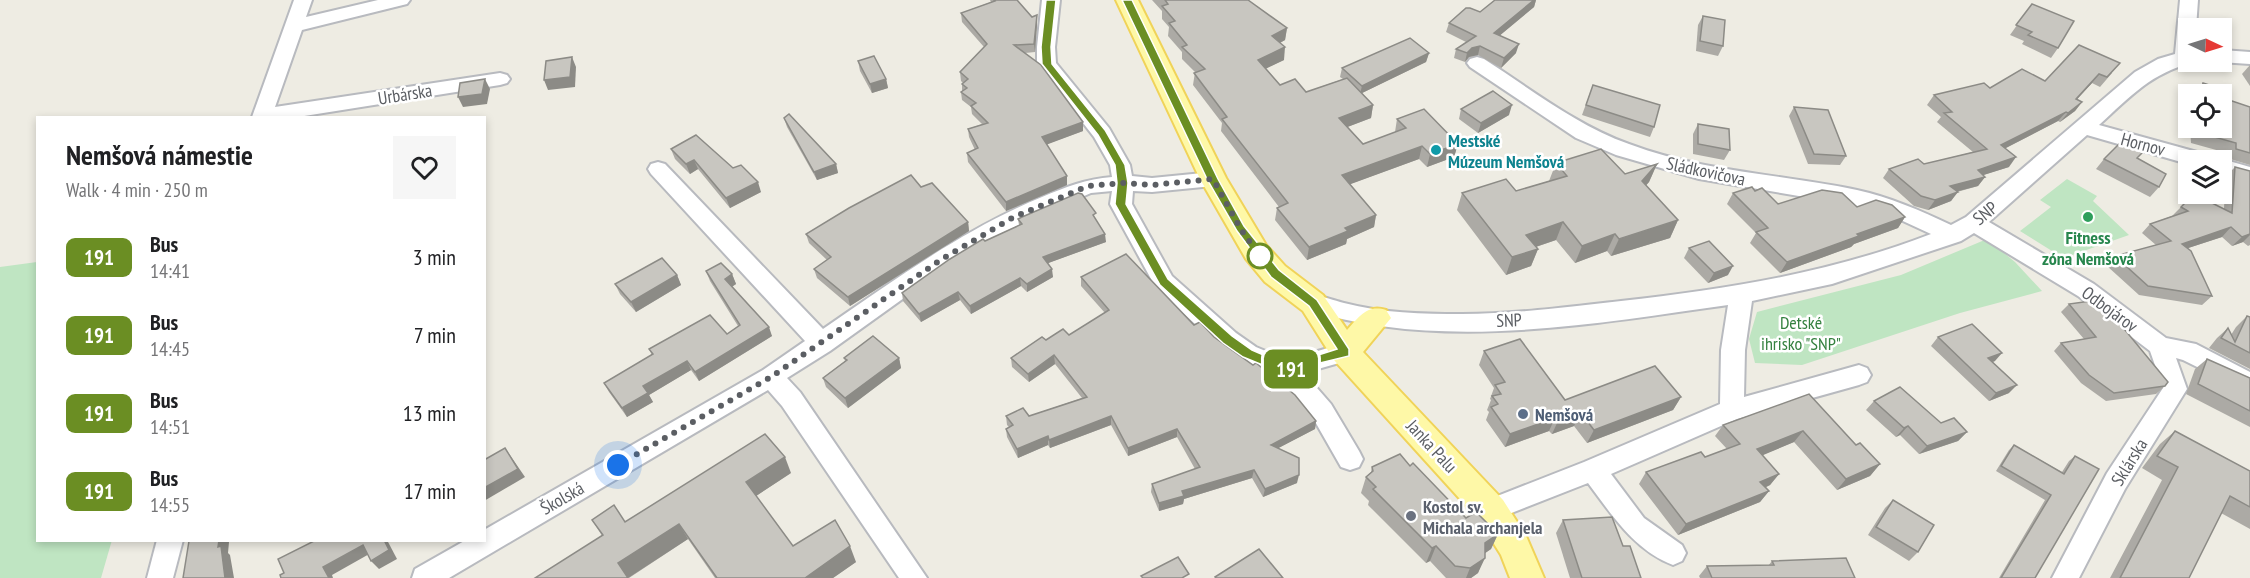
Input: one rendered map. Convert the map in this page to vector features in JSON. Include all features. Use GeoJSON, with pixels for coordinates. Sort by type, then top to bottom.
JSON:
{"type":"FeatureCollection","features":[{"type":"Feature","properties":{"kind":"main road","name":"Janka Palu"},"geometry":{"type":"LineString","coordinates":[[1127,0],[1213,179],[1256,252],[1275,274],[1313,303],[1345,352],[1491,510],[1514,547],[1527,578]]}},
{"type":"Feature","properties":{"kind":"main road"},"geometry":{"type":"LineString","coordinates":[[1345,352],[1376,318]]}},
{"type":"Feature","properties":{"kind":"street","name":"Urbárska"},"geometry":{"type":"LineString","coordinates":[[303,0],[262,116],[500,79]]}},
{"type":"Feature","properties":{"kind":"street"},"geometry":{"type":"LineString","coordinates":[[293,26],[401,0]]}},
{"type":"Feature","properties":{"kind":"street"},"geometry":{"type":"LineString","coordinates":[[1051,0],[1046,47],[1047,64],[1102,133],[1120,165],[1123,183],[1121,204],[1164,282],[1228,340],[1248,354],[1280,368],[1322,411],[1350,459]]}},
{"type":"Feature","properties":{"kind":"street"},"geometry":{"type":"LineString","coordinates":[[2188,18],[2189,0]]}},
{"type":"Feature","properties":{"kind":"street"},"geometry":{"type":"LineString","coordinates":[[2232,57],[2250,58]]}},
{"type":"Feature","properties":{"kind":"street","name":"SNP"},"geometry":{"type":"LineString","coordinates":[[1313,303],[1332,310],[1376,318],[1467,321],[1542,319],[1741,296],[1818,281],[1953,235],[1974,223],[2142,76],[2165,63],[2178,59]]}},
{"type":"Feature","properties":{"kind":"street","name":"Sládkovičova"},"geometry":{"type":"LineString","coordinates":[[1477,63],[1583,133],[1623,150],[1699,172],[1858,198],[1899,210],[1953,235]]}},
{"type":"Feature","properties":{"kind":"street","name":"Hornov"},"geometry":{"type":"LineString","coordinates":[[2085,128],[2178,154]]}},
{"type":"Feature","properties":{"kind":"street"},"geometry":{"type":"LineString","coordinates":[[658,169],[822,344]]}},
{"type":"Feature","properties":{"kind":"street"},"geometry":{"type":"LineString","coordinates":[[2232,169],[2250,174]]}},
{"type":"Feature","properties":{"kind":"street","name":"Školská"},"geometry":{"type":"LineString","coordinates":[[425,578],[771,377],[822,344],[942,259],[1014,217],[1088,186],[1123,183],[1152,185],[1213,179]]}},
{"type":"Feature","properties":{"kind":"street","name":"Odbojárov"},"geometry":{"type":"LineString","coordinates":[[1974,223],[2086,290],[2160,346],[2188,351],[2250,383]]}},
{"type":"Feature","properties":{"kind":"street"},"geometry":{"type":"LineString","coordinates":[[1732,410],[1733,350],[1741,296]]}},
{"type":"Feature","properties":{"kind":"street","name":"Sklárska"},"geometry":{"type":"LineString","coordinates":[[2065,578],[2116,481],[2175,389],[2160,346]]}},
{"type":"Feature","properties":{"kind":"street"},"geometry":{"type":"LineString","coordinates":[[1280,368],[1345,352]]}},
{"type":"Feature","properties":{"kind":"street"},"geometry":{"type":"LineString","coordinates":[[1491,510],[1593,470],[1732,410],[1859,375]]}},
{"type":"Feature","properties":{"kind":"street"},"geometry":{"type":"LineString","coordinates":[[771,377],[791,399],[914,578]]}},
{"type":"Feature","properties":{"kind":"street"},"geometry":{"type":"LineString","coordinates":[[1593,470],[1635,526],[1673,553]]}},
{"type":"Feature","properties":{"kind":"street"},"geometry":{"type":"LineString","coordinates":[[160,578],[169,542]]}},
{"type":"Feature","properties":{"kind":"green space","name":"Fitness zóna Nemšová"},"geometry":{"type":"Polygon","coordinates":[[[2067,179],[2097,196],[2093,201],[2129,235],[2058,260],[2049,254],[2052,251],[2020,231],[2051,207],[2040,200],[2067,179]]]}},
{"type":"Feature","properties":{"kind":"green space","name":"Detské ihrisko \"SNP\""},"geometry":{"type":"Polygon","coordinates":[[[1987,239],[2015,262],[2042,291],[1960,313],[1802,365],[1755,363],[1749,339],[1757,312],[1901,275],[1987,239]]]}},
{"type":"Feature","properties":{"kind":"green space"},"geometry":{"type":"Polygon","coordinates":[[[36,262],[36,542],[111,542],[101,578],[0,578],[0,267],[36,262]]]}},
{"type":"Feature","properties":{"kind":"building"},"geometry":{"type":"Polygon","coordinates":[[[994,0],[1017,0],[1032,17],[1037,15],[1034,44],[1014,45],[1041,65],[1083,122],[1042,137],[1067,176],[1006,202],[967,153],[978,148],[968,129],[988,123],[971,106],[976,103],[961,92],[967,88],[962,84],[968,79],[960,72],[987,44],[961,13],[994,0]]]}},
{"type":"Feature","properties":{"kind":"building"},"geometry":{"type":"Polygon","coordinates":[[[1165,0],[1248,0],[1287,28],[1272,36],[1285,47],[1258,60],[1280,85],[1295,79],[1306,92],[1347,78],[1373,105],[1339,118],[1363,144],[1406,128],[1397,119],[1424,109],[1458,144],[1430,154],[1422,146],[1342,175],[1376,215],[1345,228],[1348,231],[1309,247],[1277,208],[1288,203],[1222,119],[1227,117],[1194,73],[1205,69],[1182,47],[1187,45],[1169,23],[1175,21],[1162,6],[1168,4],[1165,0]]]}},
{"type":"Feature","properties":{"kind":"building"},"geometry":{"type":"Polygon","coordinates":[[[1495,0],[1534,0],[1494,33],[1519,44],[1504,58],[1480,46],[1472,48],[1467,53],[1456,49],[1476,36],[1449,23],[1466,8],[1480,12],[1495,0]]]}},
{"type":"Feature","properties":{"kind":"building"},"geometry":{"type":"Polygon","coordinates":[[[2032,4],[2074,21],[2058,48],[2028,35],[2032,32],[2016,25],[2032,4]]]}},
{"type":"Feature","properties":{"kind":"building"},"geometry":{"type":"Polygon","coordinates":[[[1703,16],[1725,20],[1723,46],[1700,41],[1703,16]]]}},
{"type":"Feature","properties":{"kind":"building"},"geometry":{"type":"Polygon","coordinates":[[[1410,38],[1429,53],[1362,86],[1342,68],[1410,38]]]}},
{"type":"Feature","properties":{"kind":"building"},"geometry":{"type":"Polygon","coordinates":[[[2079,45],[2120,63],[2107,77],[2099,74],[2076,99],[2082,102],[2068,113],[2001,145],[2016,157],[1978,170],[1985,177],[1950,186],[1958,192],[1935,200],[1921,196],[1889,169],[1918,159],[1924,164],[1987,149],[1944,113],[1952,112],[1934,95],[1984,83],[1990,88],[2022,69],[2045,81],[2079,45]]]}},
{"type":"Feature","properties":{"kind":"building"},"geometry":{"type":"Polygon","coordinates":[[[874,56],[886,79],[870,84],[858,61],[874,56]]]}},
{"type":"Feature","properties":{"kind":"building"},"geometry":{"type":"Polygon","coordinates":[[[572,57],[570,77],[544,80],[546,61],[572,57]]]}},
{"type":"Feature","properties":{"kind":"building"},"geometry":{"type":"Polygon","coordinates":[[[485,79],[482,94],[458,97],[460,83],[485,79]]]}},
{"type":"Feature","properties":{"kind":"building"},"geometry":{"type":"Polygon","coordinates":[[[1593,85],[1660,105],[1654,127],[1586,105],[1593,85]]]}},
{"type":"Feature","properties":{"kind":"building"},"geometry":{"type":"Polygon","coordinates":[[[1493,91],[1512,105],[1481,123],[1461,109],[1493,91]]]}},
{"type":"Feature","properties":{"kind":"building"},"geometry":{"type":"Polygon","coordinates":[[[2232,101],[2250,107],[2250,153],[2236,149],[2236,143],[2218,138],[2232,138],[2232,101]]]}},
{"type":"Feature","properties":{"kind":"building"},"geometry":{"type":"Polygon","coordinates":[[[1794,107],[1828,110],[1846,156],[1814,154],[1794,107]]]}},
{"type":"Feature","properties":{"kind":"building"},"geometry":{"type":"Polygon","coordinates":[[[789,114],[836,164],[814,172],[784,118],[789,114]]]}},
{"type":"Feature","properties":{"kind":"building"},"geometry":{"type":"Polygon","coordinates":[[[1698,124],[1729,129],[1730,150],[1698,144],[1698,124]]]}},
{"type":"Feature","properties":{"kind":"building"},"geometry":{"type":"Polygon","coordinates":[[[696,135],[733,168],[741,165],[758,182],[726,198],[694,160],[686,164],[671,149],[696,135]]]}},
{"type":"Feature","properties":{"kind":"building"},"geometry":{"type":"Polygon","coordinates":[[[2128,140],[2146,149],[2137,158],[2166,174],[2159,187],[2104,159],[2122,141],[2124,143],[2128,140]]]}},
{"type":"Feature","properties":{"kind":"building"},"geometry":{"type":"Polygon","coordinates":[[[1601,149],[1625,174],[1657,164],[1642,181],[1678,220],[1619,239],[1615,234],[1582,246],[1563,222],[1526,235],[1538,249],[1512,257],[1462,193],[1506,179],[1516,191],[1567,176],[1556,163],[1601,149]]]}},
{"type":"Feature","properties":{"kind":"building"},"geometry":{"type":"Polygon","coordinates":[[[2235,167],[2250,171],[2250,234],[2242,237],[2231,227],[2182,244],[2191,251],[2212,296],[2148,286],[2115,256],[2171,241],[2150,224],[2188,211],[2181,207],[2184,204],[2214,204],[2232,213],[2235,167]]]}},
{"type":"Feature","properties":{"kind":"building"},"geometry":{"type":"Polygon","coordinates":[[[911,175],[921,187],[932,183],[968,222],[848,297],[814,269],[831,257],[806,234],[911,175]]]}},
{"type":"Feature","properties":{"kind":"building"},"geometry":{"type":"Polygon","coordinates":[[[1752,187],[1755,191],[1762,188],[1778,204],[1822,190],[1842,193],[1857,207],[1876,200],[1892,205],[1905,217],[1787,262],[1756,232],[1768,228],[1733,193],[1752,187]]]}},
{"type":"Feature","properties":{"kind":"building"},"geometry":{"type":"Polygon","coordinates":[[[1078,193],[1082,194],[1096,213],[1093,215],[1105,234],[1043,257],[1052,269],[1027,284],[1020,278],[970,306],[958,292],[919,314],[902,293],[983,239],[985,241],[1022,224],[1018,219],[1078,193]]]}},
{"type":"Feature","properties":{"kind":"building"},"geometry":{"type":"Polygon","coordinates":[[[1709,241],[1733,266],[1714,273],[1689,248],[1709,241]]]}},
{"type":"Feature","properties":{"kind":"building"},"geometry":{"type":"Polygon","coordinates":[[[1126,254],[1194,325],[1200,322],[1214,337],[1253,365],[1256,363],[1295,395],[1316,421],[1271,445],[1299,458],[1299,475],[1265,489],[1254,470],[1182,491],[1184,496],[1159,503],[1152,484],[1200,467],[1177,429],[1128,448],[1111,416],[1049,440],[1048,436],[1017,449],[1006,429],[1013,425],[1006,416],[1023,408],[1029,416],[1087,397],[1054,355],[1028,374],[1011,358],[1042,337],[1046,340],[1063,329],[1069,335],[1109,310],[1081,277],[1126,254]]]}},
{"type":"Feature","properties":{"kind":"building"},"geometry":{"type":"Polygon","coordinates":[[[662,258],[677,275],[631,302],[615,284],[662,258]]]}},
{"type":"Feature","properties":{"kind":"building"},"geometry":{"type":"Polygon","coordinates":[[[721,263],[732,274],[725,279],[769,327],[695,372],[687,361],[643,386],[648,393],[622,408],[604,383],[653,354],[649,349],[710,315],[727,334],[740,325],[706,271],[721,263]]]}},
{"type":"Feature","properties":{"kind":"building"},"geometry":{"type":"Polygon","coordinates":[[[2098,300],[2168,382],[2165,386],[2114,393],[2089,375],[2061,343],[2096,337],[2069,304],[2098,300]]]}},
{"type":"Feature","properties":{"kind":"building"},"geometry":{"type":"Polygon","coordinates":[[[2247,316],[2250,317],[2250,353],[2221,338],[2228,328],[2235,342],[2247,316]]]}},
{"type":"Feature","properties":{"kind":"building"},"geometry":{"type":"Polygon","coordinates":[[[1972,324],[2002,353],[1988,358],[2017,385],[1996,393],[1938,337],[1972,324]]]}},
{"type":"Feature","properties":{"kind":"building"},"geometry":{"type":"Polygon","coordinates":[[[873,336],[899,358],[845,398],[823,378],[847,360],[844,358],[873,336]]]}},
{"type":"Feature","properties":{"kind":"building"},"geometry":{"type":"Polygon","coordinates":[[[1520,339],[1565,400],[1655,366],[1681,397],[1594,430],[1581,413],[1558,421],[1555,418],[1510,434],[1491,407],[1498,404],[1492,396],[1501,394],[1495,385],[1505,382],[1484,351],[1520,339]]]}},
{"type":"Feature","properties":{"kind":"building"},"geometry":{"type":"Polygon","coordinates":[[[2207,359],[2250,378],[2250,411],[2198,384],[2207,359]]]}},
{"type":"Feature","properties":{"kind":"building"},"geometry":{"type":"Polygon","coordinates":[[[1900,387],[1941,423],[1954,418],[1967,432],[1927,446],[1908,426],[1904,428],[1874,401],[1900,387]]]}},
{"type":"Feature","properties":{"kind":"building"},"geometry":{"type":"Polygon","coordinates":[[[1809,394],[1856,445],[1860,443],[1880,464],[1846,479],[1803,431],[1757,449],[1779,474],[1760,482],[1769,491],[1686,524],[1646,472],[1701,452],[1705,457],[1740,444],[1723,425],[1809,394]]]}},
{"type":"Feature","properties":{"kind":"building"},"geometry":{"type":"Polygon","coordinates":[[[2175,431],[2250,471],[2250,507],[2230,496],[2189,578],[2120,578],[2178,467],[2157,456],[2175,431]]]}},
{"type":"Feature","properties":{"kind":"building"},"geometry":{"type":"Polygon","coordinates":[[[765,434],[785,457],[746,482],[793,546],[835,520],[850,546],[805,578],[717,578],[679,524],[618,563],[628,578],[535,578],[603,535],[592,520],[614,505],[625,522],[765,434]]]}},
{"type":"Feature","properties":{"kind":"building"},"geometry":{"type":"Polygon","coordinates":[[[2014,445],[2064,474],[2075,456],[2099,469],[2035,578],[2001,578],[2051,495],[2001,466],[2014,445]]]}},
{"type":"Feature","properties":{"kind":"building"},"geometry":{"type":"Polygon","coordinates":[[[505,448],[518,469],[486,487],[486,459],[505,448]]]}},
{"type":"Feature","properties":{"kind":"building","name":"Kostol sv. Michala archanjela"},"geometry":{"type":"Polygon","coordinates":[[[1400,454],[1410,466],[1413,463],[1466,518],[1476,512],[1498,534],[1485,543],[1485,558],[1470,568],[1455,566],[1436,546],[1432,548],[1373,489],[1376,487],[1366,477],[1373,471],[1372,467],[1400,454]]]}},
{"type":"Feature","properties":{"kind":"building"},"geometry":{"type":"Polygon","coordinates":[[[1893,500],[1934,525],[1918,552],[1876,527],[1893,500]]]}},
{"type":"Feature","properties":{"kind":"building"},"geometry":{"type":"Polygon","coordinates":[[[1612,517],[1623,546],[1630,546],[1641,578],[1582,578],[1563,520],[1612,517]]]}},
{"type":"Feature","properties":{"kind":"building"},"geometry":{"type":"Polygon","coordinates":[[[189,542],[219,542],[225,578],[183,578],[189,542]]]}},
{"type":"Feature","properties":{"kind":"building"},"geometry":{"type":"Polygon","coordinates":[[[312,542],[385,542],[389,550],[371,561],[363,545],[323,567],[329,578],[281,578],[280,575],[284,573],[278,559],[312,542]]]}},
{"type":"Feature","properties":{"kind":"building"},"geometry":{"type":"Polygon","coordinates":[[[1259,549],[1283,578],[1215,577],[1259,549]]]}},
{"type":"Feature","properties":{"kind":"building"},"geometry":{"type":"Polygon","coordinates":[[[1178,557],[1189,574],[1182,578],[1143,578],[1141,576],[1178,557]]]}},
{"type":"Feature","properties":{"kind":"building"},"geometry":{"type":"Polygon","coordinates":[[[1846,558],[1855,578],[1712,578],[1707,566],[1774,565],[1772,561],[1846,558]]]}},
{"type":"Feature","properties":{"kind":"bus line","name":"191"},"geometry":{"type":"LineString","coordinates":[[1051,0],[1046,47],[1047,64],[1102,133],[1120,165],[1123,183],[1121,204],[1164,282],[1228,340],[1248,354],[1272,365],[1287,370],[1345,352],[1313,303],[1275,274],[1240,228],[1213,179],[1132,6],[1127,0]]}},
{"type":"Feature","properties":{"kind":"place","name":"Mestské Múzeum Nemšová"},"geometry":{"type":"Point","coordinates":[1436,150]}},
{"type":"Feature","properties":{"kind":"place","name":"Fitness zóna Nemšová"},"geometry":{"type":"Point","coordinates":[2088,217]}},
{"type":"Feature","properties":{"kind":"place","name":"Nemšová"},"geometry":{"type":"Point","coordinates":[1523,414]}},
{"type":"Feature","properties":{"kind":"place","name":"Kostol sv. Michala archanjela"},"geometry":{"type":"Point","coordinates":[1411,516]}},
{"type":"Feature","properties":{"kind":"route"},"geometry":{"type":"LineString","coordinates":[[618,465],[771,377],[822,344],[942,259],[1014,217],[1088,186],[1123,183],[1152,185],[1213,179],[1240,228],[1260,256]]}}]}
